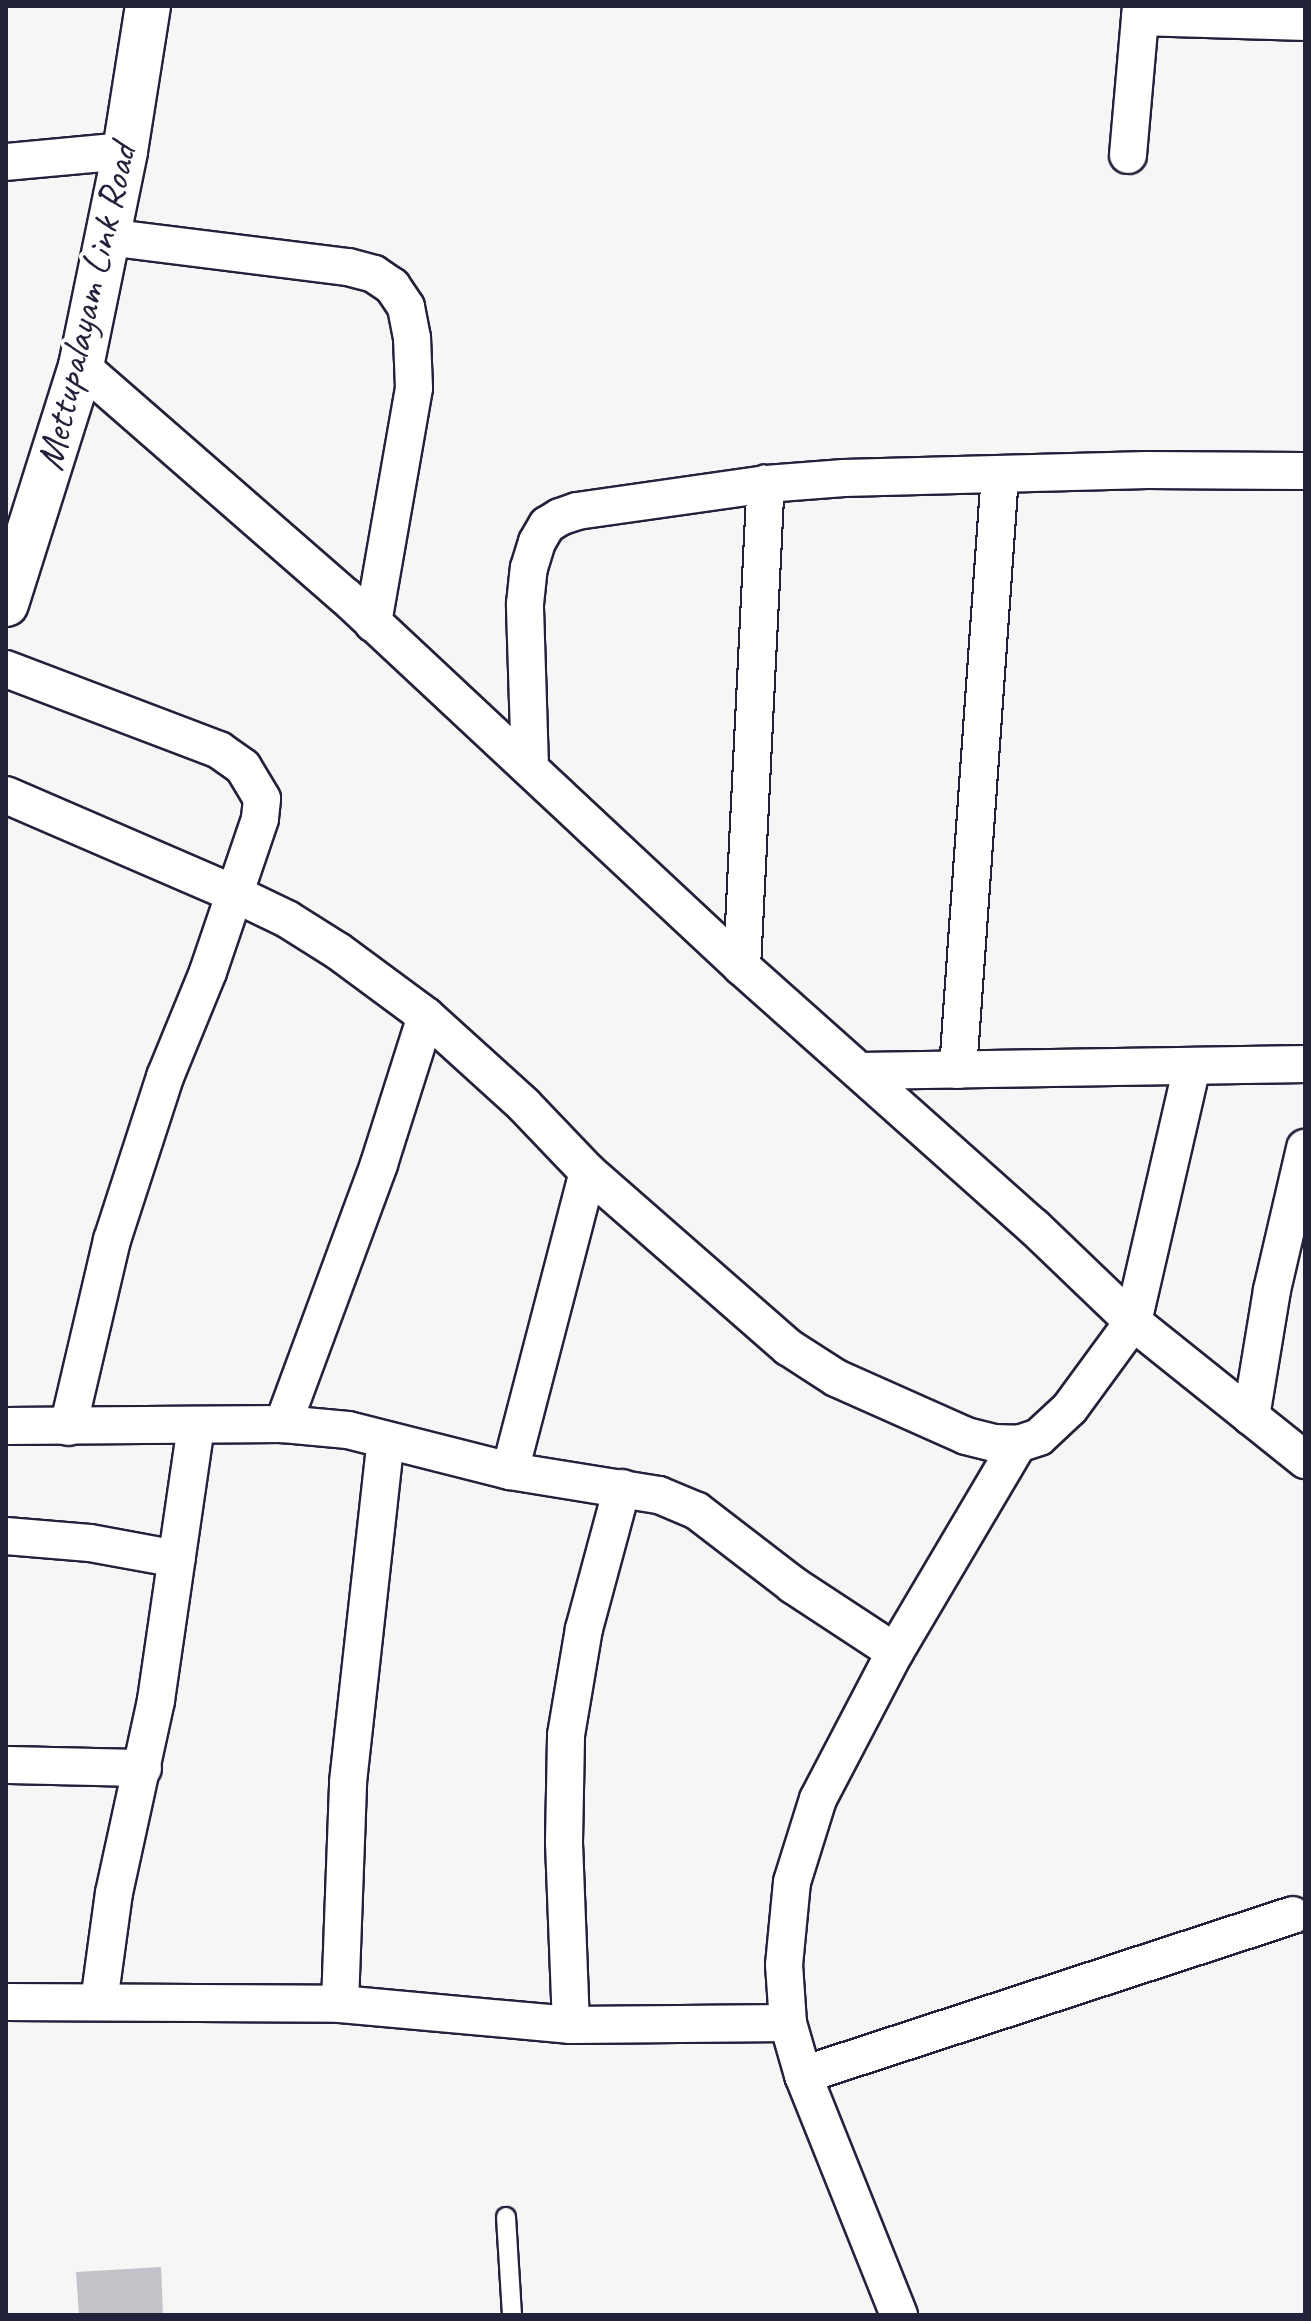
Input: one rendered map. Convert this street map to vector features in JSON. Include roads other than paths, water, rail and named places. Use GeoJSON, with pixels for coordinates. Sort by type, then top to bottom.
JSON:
{"type":"FeatureCollection","features":[{"type":"Feature","properties":{"kind":"street","name":"Mettupalayam Link Road"},"geometry":{"type":"LineString","coordinates":[[6,604],[81,366],[125,151],[148,6]]}},
{"type":"Feature","properties":{"kind":"street"},"geometry":{"type":"LineString","coordinates":[[1128,155],[1141,11],[1305,22]]}},
{"type":"Feature","properties":{"kind":"street"},"geometry":{"type":"LineString","coordinates":[[6,162],[125,151]]}},
{"type":"Feature","properties":{"kind":"street"},"geometry":{"type":"LineString","coordinates":[[107,237],[348,267],[374,274],[392,286],[406,307],[412,338],[414,388],[373,623]]}},
{"type":"Feature","properties":{"kind":"street"},"geometry":{"type":"LineString","coordinates":[[81,366],[373,623],[742,967],[1034,1227],[1133,1322],[1305,1460]]}},
{"type":"Feature","properties":{"kind":"street"},"geometry":{"type":"LineString","coordinates":[[530,767],[525,604],[529,568],[537,542],[547,525],[577,511],[766,484],[844,478],[1148,470],[1305,471]]}},
{"type":"Feature","properties":{"kind":"street"},"geometry":{"type":"LineString","coordinates":[[958,1070],[1000,474]]}},
{"type":"Feature","properties":{"kind":"street"},"geometry":{"type":"LineString","coordinates":[[742,967],[766,484]]}},
{"type":"Feature","properties":{"kind":"street"},"geometry":{"type":"LineString","coordinates":[[6,669],[207,745],[243,767],[262,799],[260,819],[208,972],[165,1077],[112,1240],[68,1427]]}},
{"type":"Feature","properties":{"kind":"street"},"geometry":{"type":"LineString","coordinates":[[6,795],[233,893],[287,919],[338,951],[426,1016],[524,1105],[588,1172],[788,1347],[836,1378],[966,1436],[1018,1444],[1039,1437],[1070,1408],[1133,1322],[1192,1067]]}},
{"type":"Feature","properties":{"kind":"street"},"geometry":{"type":"LineString","coordinates":[[283,1424],[379,1164],[426,1016]]}},
{"type":"Feature","properties":{"kind":"street"},"geometry":{"type":"LineString","coordinates":[[862,1071],[1305,1064]]}},
{"type":"Feature","properties":{"kind":"street"},"geometry":{"type":"LineString","coordinates":[[1251,1417],[1272,1290],[1305,1148]]}},
{"type":"Feature","properties":{"kind":"street"},"geometry":{"type":"LineString","coordinates":[[510,1471],[588,1172]]}},
{"type":"Feature","properties":{"kind":"street"},"geometry":{"type":"LineString","coordinates":[[6,1426],[283,1424],[348,1430],[510,1471],[659,1495],[697,1511],[793,1585],[895,1652]]}},
{"type":"Feature","properties":{"kind":"street"},"geometry":{"type":"LineString","coordinates":[[99,2002],[114,1893],[143,1768],[196,1426]]}},
{"type":"Feature","properties":{"kind":"street"},"geometry":{"type":"LineString","coordinates":[[340,2004],[348,1782],[386,1440]]}},
{"type":"Feature","properties":{"kind":"street"},"geometry":{"type":"LineString","coordinates":[[899,2315],[803,2075],[788,2023],[784,1965],[792,1882],[818,1799],[895,1652],[1018,1444]]}},
{"type":"Feature","properties":{"kind":"street"},"geometry":{"type":"LineString","coordinates":[[571,2025],[564,1842],[566,1735],[587,1616],[622,1488]]}},
{"type":"Feature","properties":{"kind":"street"},"geometry":{"type":"LineString","coordinates":[[6,1536],[90,1543],[177,1559]]}},
{"type":"Feature","properties":{"kind":"street"},"geometry":{"type":"LineString","coordinates":[[6,1765],[143,1768]]}},
{"type":"Feature","properties":{"kind":"street"},"geometry":{"type":"LineString","coordinates":[[803,2075],[1293,1915]]}},
{"type":"Feature","properties":{"kind":"street"},"geometry":{"type":"LineString","coordinates":[[6,2002],[340,2004],[571,2025],[788,2023]]}},
{"type":"Feature","properties":{"kind":"lane"},"geometry":{"type":"LineString","coordinates":[[506,2217],[512,2315]]}}]}
